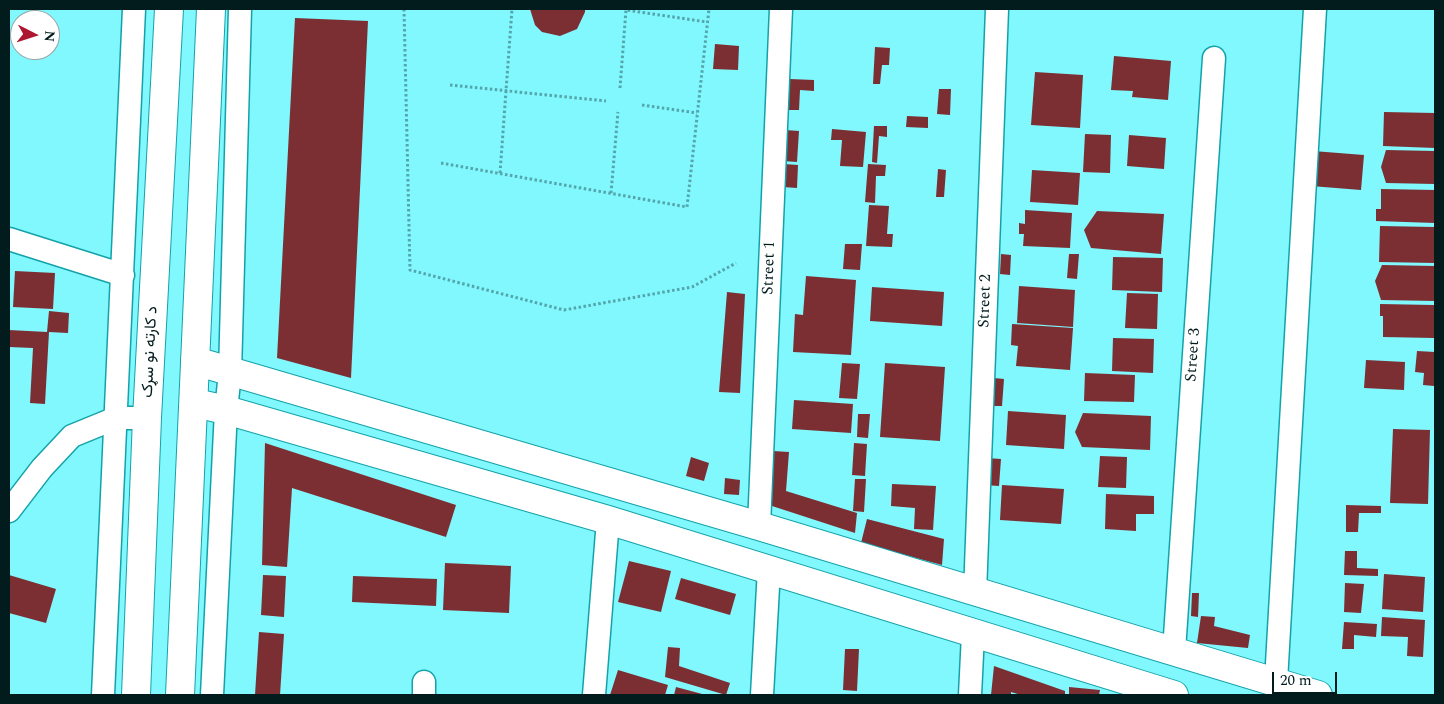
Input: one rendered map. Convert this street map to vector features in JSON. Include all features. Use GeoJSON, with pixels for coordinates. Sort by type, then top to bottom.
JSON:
{"type":"FeatureCollection","features":[{"type":"Feature","properties":{"kind":"main road","name":"د کارته نو سړک"},"geometry":{"type":"LineString","coordinates":[[136,695],[147,418],[168,9]]}},
{"type":"Feature","properties":{"kind":"main road"},"geometry":{"type":"LineString","coordinates":[[180,695],[195,404],[195,361],[211,9]]}},
{"type":"Feature","properties":{"kind":"main road"},"geometry":{"type":"LineString","coordinates":[[195,361],[230,373],[759,526],[975,593],[1318,695]]}},
{"type":"Feature","properties":{"kind":"main road"},"geometry":{"type":"LineString","coordinates":[[195,404],[226,410],[608,520],[1174,695]]}},
{"type":"Feature","properties":{"kind":"street"},"geometry":{"type":"LineString","coordinates":[[103,695],[134,9]]}},
{"type":"Feature","properties":{"kind":"street"},"geometry":{"type":"LineString","coordinates":[[212,695],[226,410],[230,373],[240,9]]}},
{"type":"Feature","properties":{"kind":"street","name":"Street 1"},"geometry":{"type":"LineString","coordinates":[[759,526],[781,9]]}},
{"type":"Feature","properties":{"kind":"street","name":"Street 2"},"geometry":{"type":"LineString","coordinates":[[975,593],[997,9]]}},
{"type":"Feature","properties":{"kind":"street"},"geometry":{"type":"LineString","coordinates":[[1276,681],[1315,9]]}},
{"type":"Feature","properties":{"kind":"street","name":"Street 3"},"geometry":{"type":"LineString","coordinates":[[1174,652],[1214,58]]}},
{"type":"Feature","properties":{"kind":"street"},"geometry":{"type":"LineString","coordinates":[[9,239],[123,275]]}},
{"type":"Feature","properties":{"kind":"street"},"geometry":{"type":"LineString","coordinates":[[9,511],[42,468],[72,436],[116,418],[147,418]]}},
{"type":"Feature","properties":{"kind":"street"},"geometry":{"type":"LineString","coordinates":[[594,695],[608,520]]}},
{"type":"Feature","properties":{"kind":"street"},"geometry":{"type":"LineString","coordinates":[[762,695],[769,569]]}},
{"type":"Feature","properties":{"kind":"street"},"geometry":{"type":"LineString","coordinates":[[970,695],[973,634]]}},
{"type":"Feature","properties":{"kind":"path"},"geometry":{"type":"LineString","coordinates":[[404,9],[410,270],[564,310],[692,287],[736,262]]}},
{"type":"Feature","properties":{"kind":"path"},"geometry":{"type":"LineString","coordinates":[[500,173],[512,9]]}},
{"type":"Feature","properties":{"kind":"path"},"geometry":{"type":"LineString","coordinates":[[441,163],[687,207],[708,9]]}},
{"type":"Feature","properties":{"kind":"path"},"geometry":{"type":"LineString","coordinates":[[620,88],[626,10],[707,22]]}},
{"type":"Feature","properties":{"kind":"path"},"geometry":{"type":"LineString","coordinates":[[450,85],[606,102]]}},
{"type":"Feature","properties":{"kind":"path"},"geometry":{"type":"LineString","coordinates":[[642,105],[697,113]]}},
{"type":"Feature","properties":{"kind":"path"},"geometry":{"type":"LineString","coordinates":[[611,193],[618,112]]}},
{"type":"Feature","properties":{"kind":"building"},"geometry":{"type":"Polygon","coordinates":[[[530,9],[585,9],[585,12],[577,29],[560,36],[542,32],[535,25],[530,9]]]}},
{"type":"Feature","properties":{"kind":"building"},"geometry":{"type":"Polygon","coordinates":[[[295,18],[368,21],[351,378],[277,358],[295,18]]]}},
{"type":"Feature","properties":{"kind":"building"},"geometry":{"type":"Polygon","coordinates":[[[715,44],[739,46],[738,70],[713,69],[715,44]]]}},
{"type":"Feature","properties":{"kind":"building"},"geometry":{"type":"Polygon","coordinates":[[[875,47],[890,48],[889,65],[882,65],[880,84],[873,84],[875,47]]]}},
{"type":"Feature","properties":{"kind":"building"},"geometry":{"type":"Polygon","coordinates":[[[1114,56],[1171,61],[1168,100],[1132,97],[1133,91],[1111,90],[1114,56]]]}},
{"type":"Feature","properties":{"kind":"building"},"geometry":{"type":"Polygon","coordinates":[[[1035,72],[1083,75],[1080,128],[1031,125],[1035,72]]]}},
{"type":"Feature","properties":{"kind":"building"},"geometry":{"type":"Polygon","coordinates":[[[790,79],[814,80],[814,91],[800,90],[799,110],[788,110],[790,79]]]}},
{"type":"Feature","properties":{"kind":"building"},"geometry":{"type":"Polygon","coordinates":[[[939,89],[951,89],[950,115],[937,114],[939,89]]]}},
{"type":"Feature","properties":{"kind":"building"},"geometry":{"type":"Polygon","coordinates":[[[1384,112],[1435,113],[1435,148],[1383,146],[1384,112]]]}},
{"type":"Feature","properties":{"kind":"building"},"geometry":{"type":"Polygon","coordinates":[[[907,116],[928,117],[928,128],[906,127],[907,116]]]}},
{"type":"Feature","properties":{"kind":"building"},"geometry":{"type":"Polygon","coordinates":[[[874,126],[887,126],[887,137],[879,136],[877,163],[872,162],[874,126]]]}},
{"type":"Feature","properties":{"kind":"building"},"geometry":{"type":"Polygon","coordinates":[[[832,129],[866,132],[863,167],[840,166],[842,140],[831,140],[832,129]]]}},
{"type":"Feature","properties":{"kind":"building"},"geometry":{"type":"Polygon","coordinates":[[[785,130],[799,131],[797,162],[783,161],[785,130]]]}},
{"type":"Feature","properties":{"kind":"building"},"geometry":{"type":"Polygon","coordinates":[[[1085,134],[1111,135],[1110,173],[1083,172],[1085,134]]]}},
{"type":"Feature","properties":{"kind":"building"},"geometry":{"type":"Polygon","coordinates":[[[1129,135],[1166,138],[1164,169],[1127,166],[1129,135]]]}},
{"type":"Feature","properties":{"kind":"building"},"geometry":{"type":"Polygon","coordinates":[[[1386,150],[1435,151],[1435,184],[1386,183],[1381,167],[1386,150]]]}},
{"type":"Feature","properties":{"kind":"building"},"geometry":{"type":"Polygon","coordinates":[[[1313,151],[1364,155],[1361,190],[1311,186],[1313,151]]]}},
{"type":"Feature","properties":{"kind":"building"},"geometry":{"type":"Polygon","coordinates":[[[784,164],[798,165],[797,188],[783,187],[784,164]]]}},
{"type":"Feature","properties":{"kind":"building"},"geometry":{"type":"Polygon","coordinates":[[[868,164],[886,165],[885,176],[876,176],[875,203],[865,202],[868,164]]]}},
{"type":"Feature","properties":{"kind":"building"},"geometry":{"type":"Polygon","coordinates":[[[938,169],[946,170],[944,197],[936,197],[938,169]]]}},
{"type":"Feature","properties":{"kind":"building"},"geometry":{"type":"Polygon","coordinates":[[[1032,170],[1080,173],[1078,205],[1030,202],[1032,170]]]}},
{"type":"Feature","properties":{"kind":"building"},"geometry":{"type":"Polygon","coordinates":[[[1381,189],[1435,190],[1435,223],[1376,221],[1376,209],[1381,209],[1381,189]]]}},
{"type":"Feature","properties":{"kind":"building"},"geometry":{"type":"Polygon","coordinates":[[[869,205],[889,206],[887,234],[893,234],[892,247],[866,246],[869,205]]]}},
{"type":"Feature","properties":{"kind":"building"},"geometry":{"type":"Polygon","coordinates":[[[1025,210],[1072,213],[1070,248],[1023,246],[1024,234],[1019,234],[1019,223],[1025,224],[1025,210]]]}},
{"type":"Feature","properties":{"kind":"building"},"geometry":{"type":"Polygon","coordinates":[[[1097,211],[1164,214],[1161,254],[1091,248],[1084,230],[1097,211]]]}},
{"type":"Feature","properties":{"kind":"building"},"geometry":{"type":"Polygon","coordinates":[[[1380,226],[1435,227],[1435,263],[1379,262],[1380,226]]]}},
{"type":"Feature","properties":{"kind":"building"},"geometry":{"type":"Polygon","coordinates":[[[845,244],[862,244],[860,270],[843,269],[845,244]]]}},
{"type":"Feature","properties":{"kind":"building"},"geometry":{"type":"Polygon","coordinates":[[[1001,254],[1011,255],[1010,275],[1000,274],[1001,254]]]}},
{"type":"Feature","properties":{"kind":"building"},"geometry":{"type":"Polygon","coordinates":[[[1069,254],[1079,254],[1077,279],[1067,278],[1069,254]]]}},
{"type":"Feature","properties":{"kind":"building"},"geometry":{"type":"Polygon","coordinates":[[[1113,257],[1163,258],[1162,292],[1112,290],[1113,257]]]}},
{"type":"Feature","properties":{"kind":"building"},"geometry":{"type":"Polygon","coordinates":[[[1382,265],[1435,266],[1435,301],[1381,300],[1375,281],[1382,265]]]}},
{"type":"Feature","properties":{"kind":"building"},"geometry":{"type":"Polygon","coordinates":[[[15,271],[55,273],[53,309],[13,307],[15,271]]]}},
{"type":"Feature","properties":{"kind":"building"},"geometry":{"type":"Polygon","coordinates":[[[806,276],[856,280],[851,355],[793,352],[795,314],[803,315],[806,276]]]}},
{"type":"Feature","properties":{"kind":"building"},"geometry":{"type":"Polygon","coordinates":[[[1019,286],[1075,290],[1073,327],[1017,323],[1019,286]]]}},
{"type":"Feature","properties":{"kind":"building"},"geometry":{"type":"Polygon","coordinates":[[[872,287],[944,292],[942,326],[870,321],[872,287]]]}},
{"type":"Feature","properties":{"kind":"building"},"geometry":{"type":"Polygon","coordinates":[[[727,292],[745,294],[740,393],[719,392],[727,292]]]}},
{"type":"Feature","properties":{"kind":"building"},"geometry":{"type":"Polygon","coordinates":[[[1127,293],[1158,294],[1157,329],[1125,328],[1127,293]]]}},
{"type":"Feature","properties":{"kind":"building"},"geometry":{"type":"Polygon","coordinates":[[[1380,304],[1434,305],[1434,338],[1383,337],[1383,316],[1380,316],[1380,304]]]}},
{"type":"Feature","properties":{"kind":"building"},"geometry":{"type":"Polygon","coordinates":[[[49,311],[69,313],[68,333],[49,332],[45,404],[30,403],[33,348],[9,347],[9,330],[47,332],[49,311]]]}},
{"type":"Feature","properties":{"kind":"building"},"geometry":{"type":"Polygon","coordinates":[[[1012,324],[1073,328],[1070,370],[1016,366],[1018,346],[1011,345],[1012,324]]]}},
{"type":"Feature","properties":{"kind":"building"},"geometry":{"type":"Polygon","coordinates":[[[1113,338],[1154,339],[1153,373],[1112,371],[1113,338]]]}},
{"type":"Feature","properties":{"kind":"building"},"geometry":{"type":"Polygon","coordinates":[[[1417,351],[1435,352],[1434,386],[1423,385],[1424,373],[1415,372],[1417,351]]]}},
{"type":"Feature","properties":{"kind":"building"},"geometry":{"type":"Polygon","coordinates":[[[1366,360],[1405,362],[1404,390],[1364,388],[1366,360]]]}},
{"type":"Feature","properties":{"kind":"building"},"geometry":{"type":"Polygon","coordinates":[[[842,363],[860,364],[857,399],[839,398],[842,363]]]}},
{"type":"Feature","properties":{"kind":"building"},"geometry":{"type":"Polygon","coordinates":[[[885,363],[945,367],[940,441],[880,437],[885,363]]]}},
{"type":"Feature","properties":{"kind":"building"},"geometry":{"type":"Polygon","coordinates":[[[1085,373],[1135,375],[1134,402],[1084,401],[1085,373]]]}},
{"type":"Feature","properties":{"kind":"building"},"geometry":{"type":"Polygon","coordinates":[[[994,378],[1004,379],[1002,406],[992,406],[994,378]]]}},
{"type":"Feature","properties":{"kind":"building"},"geometry":{"type":"Polygon","coordinates":[[[794,400],[853,404],[851,433],[792,429],[794,400]]]}},
{"type":"Feature","properties":{"kind":"building"},"geometry":{"type":"Polygon","coordinates":[[[1008,411],[1066,415],[1064,449],[1006,445],[1008,411]]]}},
{"type":"Feature","properties":{"kind":"building"},"geometry":{"type":"Polygon","coordinates":[[[1083,413],[1151,416],[1150,450],[1082,447],[1075,432],[1083,413]]]}},
{"type":"Feature","properties":{"kind":"building"},"geometry":{"type":"Polygon","coordinates":[[[858,414],[870,414],[868,438],[857,437],[858,414]]]}},
{"type":"Feature","properties":{"kind":"building"},"geometry":{"type":"Polygon","coordinates":[[[1393,429],[1430,430],[1428,504],[1390,503],[1393,429]]]}},
{"type":"Feature","properties":{"kind":"building"},"geometry":{"type":"Polygon","coordinates":[[[265,443],[456,505],[446,537],[292,488],[287,567],[262,565],[265,443]]]}},
{"type":"Feature","properties":{"kind":"building"},"geometry":{"type":"Polygon","coordinates":[[[854,443],[867,444],[865,476],[852,475],[854,443]]]}},
{"type":"Feature","properties":{"kind":"building"},"geometry":{"type":"Polygon","coordinates":[[[773,451],[789,452],[786,491],[857,513],[855,533],[769,505],[773,451]]]}},
{"type":"Feature","properties":{"kind":"building"},"geometry":{"type":"Polygon","coordinates":[[[1100,456],[1127,457],[1126,488],[1098,487],[1100,456]]]}},
{"type":"Feature","properties":{"kind":"building"},"geometry":{"type":"Polygon","coordinates":[[[691,457],[709,463],[704,481],[686,476],[691,457]]]}},
{"type":"Feature","properties":{"kind":"building"},"geometry":{"type":"Polygon","coordinates":[[[986,458],[1001,459],[999,486],[984,485],[986,458]]]}},
{"type":"Feature","properties":{"kind":"building"},"geometry":{"type":"Polygon","coordinates":[[[725,478],[740,480],[739,495],[724,494],[725,478]]]}},
{"type":"Feature","properties":{"kind":"building"},"geometry":{"type":"Polygon","coordinates":[[[855,479],[866,479],[864,512],[853,511],[855,479]]]}},
{"type":"Feature","properties":{"kind":"building"},"geometry":{"type":"Polygon","coordinates":[[[892,484],[936,486],[933,530],[914,529],[915,508],[891,506],[892,484]]]}},
{"type":"Feature","properties":{"kind":"building"},"geometry":{"type":"Polygon","coordinates":[[[1002,485],[1064,489],[1061,524],[1000,520],[1002,485]]]}},
{"type":"Feature","properties":{"kind":"building"},"geometry":{"type":"Polygon","coordinates":[[[1106,494],[1154,496],[1154,514],[1136,514],[1136,531],[1105,529],[1106,494]]]}},
{"type":"Feature","properties":{"kind":"building"},"geometry":{"type":"Polygon","coordinates":[[[1346,505],[1381,506],[1381,513],[1359,513],[1358,532],[1346,532],[1346,505]]]}},
{"type":"Feature","properties":{"kind":"building"},"geometry":{"type":"Polygon","coordinates":[[[867,519],[944,539],[942,565],[861,543],[867,519]]]}},
{"type":"Feature","properties":{"kind":"building"},"geometry":{"type":"Polygon","coordinates":[[[1345,551],[1357,551],[1357,568],[1378,569],[1378,576],[1344,575],[1345,551]]]}},
{"type":"Feature","properties":{"kind":"building"},"geometry":{"type":"Polygon","coordinates":[[[629,561],[671,571],[661,612],[618,602],[629,561]]]}},
{"type":"Feature","properties":{"kind":"building"},"geometry":{"type":"Polygon","coordinates":[[[445,563],[511,566],[509,613],[443,610],[445,563]]]}},
{"type":"Feature","properties":{"kind":"building"},"geometry":{"type":"Polygon","coordinates":[[[1384,574],[1425,577],[1423,612],[1382,609],[1384,574]]]}},
{"type":"Feature","properties":{"kind":"building"},"geometry":{"type":"Polygon","coordinates":[[[9,575],[56,589],[46,623],[9,613],[9,575]]]}},
{"type":"Feature","properties":{"kind":"building"},"geometry":{"type":"Polygon","coordinates":[[[263,575],[286,576],[284,617],[261,615],[263,575]]]}},
{"type":"Feature","properties":{"kind":"building"},"geometry":{"type":"Polygon","coordinates":[[[353,576],[437,579],[436,606],[352,602],[353,576]]]}},
{"type":"Feature","properties":{"kind":"building"},"geometry":{"type":"Polygon","coordinates":[[[681,578],[736,594],[730,615],[675,599],[681,578]]]}},
{"type":"Feature","properties":{"kind":"building"},"geometry":{"type":"Polygon","coordinates":[[[1345,583],[1364,584],[1361,613],[1344,612],[1345,583]]]}},
{"type":"Feature","properties":{"kind":"building"},"geometry":{"type":"Polygon","coordinates":[[[1192,593],[1199,593],[1198,617],[1191,616],[1192,593]]]}},
{"type":"Feature","properties":{"kind":"building"},"geometry":{"type":"Polygon","coordinates":[[[1201,616],[1215,617],[1214,626],[1250,635],[1248,648],[1197,643],[1201,616]]]}},
{"type":"Feature","properties":{"kind":"building"},"geometry":{"type":"Polygon","coordinates":[[[1382,617],[1425,620],[1423,657],[1407,656],[1408,637],[1381,636],[1382,617]]]}},
{"type":"Feature","properties":{"kind":"building"},"geometry":{"type":"Polygon","coordinates":[[[1344,622],[1377,624],[1376,637],[1354,635],[1354,649],[1342,649],[1344,622]]]}},
{"type":"Feature","properties":{"kind":"building"},"geometry":{"type":"Polygon","coordinates":[[[259,632],[284,634],[280,695],[255,695],[259,632]]]}},
{"type":"Feature","properties":{"kind":"building"},"geometry":{"type":"Polygon","coordinates":[[[668,647],[680,648],[679,666],[730,683],[726,695],[665,677],[668,647]]]}},
{"type":"Feature","properties":{"kind":"building"},"geometry":{"type":"Polygon","coordinates":[[[845,649],[859,649],[857,691],[843,690],[845,649]]]}},
{"type":"Feature","properties":{"kind":"building"},"geometry":{"type":"Polygon","coordinates":[[[994,666],[1065,691],[1065,695],[1021,695],[1011,692],[1011,695],[991,695],[994,666]]]}},
{"type":"Feature","properties":{"kind":"building"},"geometry":{"type":"Polygon","coordinates":[[[618,670],[668,685],[665,695],[610,695],[618,670]]]}},
{"type":"Feature","properties":{"kind":"building"},"geometry":{"type":"Polygon","coordinates":[[[676,687],[706,695],[674,695],[676,687]]]}},
{"type":"Feature","properties":{"kind":"building"},"geometry":{"type":"Polygon","coordinates":[[[1069,687],[1100,690],[1099,695],[1069,695],[1069,687]]]}}]}
